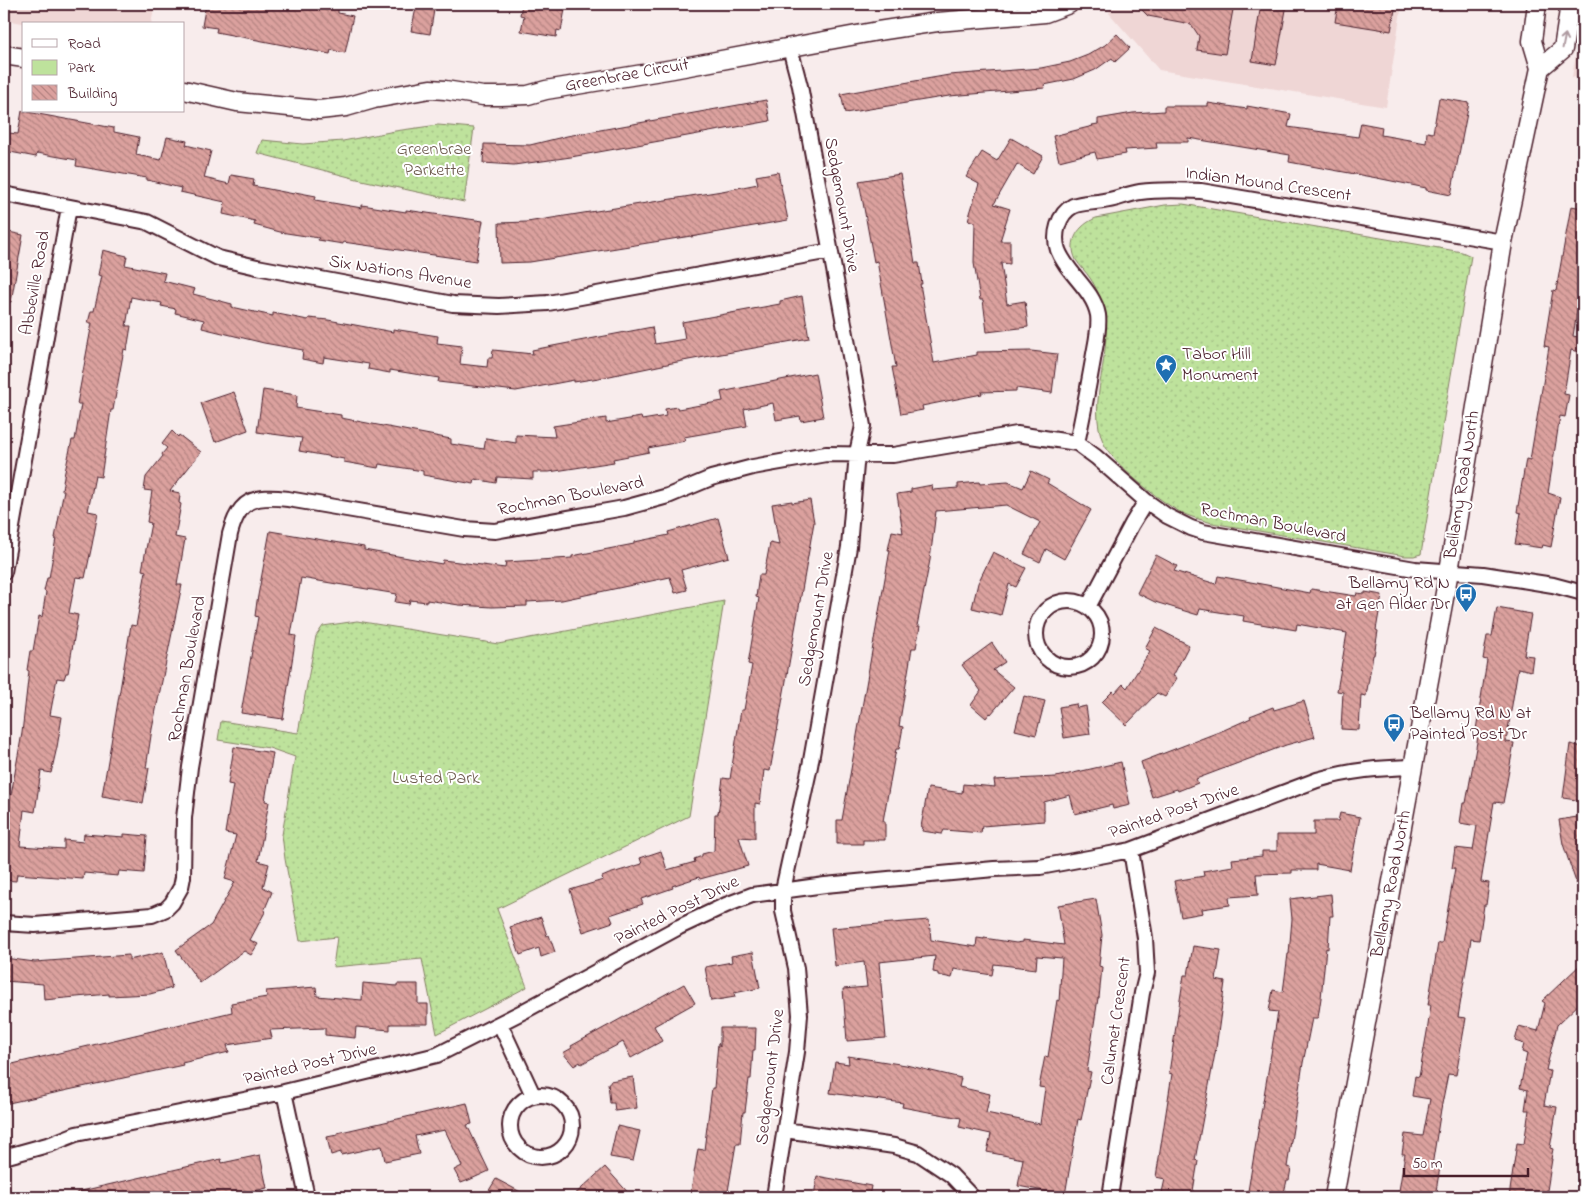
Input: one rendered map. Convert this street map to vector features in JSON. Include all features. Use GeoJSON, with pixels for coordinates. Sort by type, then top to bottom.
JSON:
{"type":"FeatureCollection","features":[{"type":"Feature","properties":{"kind":"street","name":"Greenbrae Circuit"},"geometry":{"type":"LineString","coordinates":[[185,90],[237,102],[319,110],[346,107],[374,99],[430,89],[483,96],[528,95],[546,90],[790,48],[838,37],[937,22],[1045,13],[1069,4]]}},
{"type":"Feature","properties":{"kind":"street","name":"Bellamy Road North"},"geometry":{"type":"LineString","coordinates":[[1334,1197],[1449,571],[1502,242],[1540,68],[1532,41],[1537,4]]}},
{"type":"Feature","properties":{"kind":"street"},"geometry":{"type":"LineString","coordinates":[[1540,68],[1564,49],[1570,4]]}},
{"type":"Feature","properties":{"kind":"street","name":"Sedgemount Drive"},"geometry":{"type":"LineString","coordinates":[[774,1197],[797,1052],[800,1014],[796,968],[783,911],[783,890],[810,766],[849,547],[857,454],[863,426],[800,86],[790,48]]}},
{"type":"Feature","properties":{"kind":"street"},"geometry":{"type":"LineString","coordinates":[[4,55],[22,58]]}},
{"type":"Feature","properties":{"kind":"street","name":"Indian Mound Crescent"},"geometry":{"type":"LineString","coordinates":[[1077,443],[1096,340],[1098,316],[1089,295],[1063,259],[1056,240],[1061,219],[1074,206],[1139,192],[1201,191],[1502,242]]}},
{"type":"Feature","properties":{"kind":"street","name":"Six Nations Avenue"},"geometry":{"type":"LineString","coordinates":[[4,194],[147,222],[218,258],[453,304],[499,306],[548,303],[830,251]]}},
{"type":"Feature","properties":{"kind":"street","name":"Abbeville Road"},"geometry":{"type":"LineString","coordinates":[[4,572],[69,206]]}},
{"type":"Feature","properties":{"kind":"street","name":"Rochman Boulevard"},"geometry":{"type":"LineString","coordinates":[[4,923],[35,925],[152,915],[166,909],[177,895],[183,877],[184,818],[190,767],[230,534],[238,513],[247,503],[259,497],[272,497],[464,529],[495,531],[624,508],[668,496],[711,478],[753,467],[826,454],[893,454],[1015,434],[1077,443],[1096,457],[1146,501],[1190,528],[1210,534],[1415,569],[1449,571],[1553,585],[1583,593]]}},
{"type":"Feature","properties":{"kind":"street"},"geometry":{"type":"LineString","coordinates":[[1088,607],[1146,501]]}},
{"type":"Feature","properties":{"kind":"street"},"geometry":{"type":"LineString","coordinates":[[1073,601],[1088,607],[1098,619],[1102,634],[1099,650],[1088,662],[1073,667],[1057,665],[1044,656],[1037,642],[1037,626],[1044,612],[1057,603],[1073,601]]}},
{"type":"Feature","properties":{"kind":"street","name":"Painted Post Drive"},"geometry":{"type":"LineString","coordinates":[[4,1157],[51,1144],[76,1134],[284,1092],[437,1055],[500,1024],[679,927],[752,895],[825,885],[994,869],[1040,867],[1131,850],[1343,773],[1372,768],[1414,767]]}},
{"type":"Feature","properties":{"kind":"street","name":"Calumet Crescent"},"geometry":{"type":"LineString","coordinates":[[1110,1197],[1142,992],[1147,973],[1145,938],[1131,850]]}},
{"type":"Feature","properties":{"kind":"street"},"geometry":{"type":"LineString","coordinates":[[500,1024],[533,1095]]}},
{"type":"Feature","properties":{"kind":"street"},"geometry":{"type":"LineString","coordinates":[[284,1092],[307,1197]]}},
{"type":"Feature","properties":{"kind":"street"},"geometry":{"type":"LineString","coordinates":[[533,1095],[544,1095],[561,1101],[571,1115],[572,1134],[565,1148],[554,1156],[535,1157],[518,1148],[509,1133],[511,1113],[521,1100],[533,1095]]}},
{"type":"Feature","properties":{"kind":"street"},"geometry":{"type":"LineString","coordinates":[[785,1130],[894,1146],[918,1153],[951,1175],[972,1197]]}},
{"type":"Feature","properties":{"kind":"shaded area"},"geometry":{"type":"Polygon","coordinates":[[[4,4],[155,4],[151,22],[22,23],[4,20],[4,4]]]}},
{"type":"Feature","properties":{"kind":"shaded area"},"geometry":{"type":"Polygon","coordinates":[[[1113,4],[1402,4],[1386,107],[1159,70],[1109,13],[1113,4]]]}},
{"type":"Feature","properties":{"kind":"shaded area"},"geometry":{"type":"Polygon","coordinates":[[[1583,15],[1583,79],[1572,77],[1583,15]]]}},
{"type":"Feature","properties":{"kind":"green space","name":"Greenbrae Parkette"},"geometry":{"type":"Polygon","coordinates":[[[438,125],[474,128],[464,202],[357,179],[257,153],[262,140],[303,144],[343,141],[438,125]]]}},
{"type":"Feature","properties":{"kind":"green space"},"geometry":{"type":"Polygon","coordinates":[[[1183,204],[1462,252],[1471,256],[1421,554],[1405,556],[1212,523],[1196,518],[1180,512],[1161,500],[1127,472],[1109,452],[1104,444],[1099,428],[1098,412],[1098,395],[1106,343],[1106,326],[1100,297],[1076,260],[1073,246],[1074,240],[1084,225],[1096,218],[1165,205],[1183,204]]]}},
{"type":"Feature","properties":{"kind":"green space","name":"Lusted Park"},"geometry":{"type":"Polygon","coordinates":[[[724,601],[689,816],[497,909],[527,987],[437,1034],[422,959],[333,967],[337,937],[300,941],[282,835],[295,757],[269,748],[218,740],[221,721],[298,733],[316,636],[323,626],[357,621],[498,644],[724,601]]]}},
{"type":"Feature","properties":{"kind":"building"},"geometry":{"type":"Polygon","coordinates":[[[206,4],[313,4],[338,9],[338,13],[353,16],[345,53],[331,50],[330,54],[216,32],[217,28],[202,26],[206,4]]]}},
{"type":"Feature","properties":{"kind":"building"},"geometry":{"type":"Polygon","coordinates":[[[417,4],[435,4],[430,34],[411,31],[417,4]]]}},
{"type":"Feature","properties":{"kind":"building"},"geometry":{"type":"Polygon","coordinates":[[[522,4],[566,4],[561,31],[557,30],[556,37],[521,31],[524,16],[520,15],[522,4]]]}},
{"type":"Feature","properties":{"kind":"building"},"geometry":{"type":"Polygon","coordinates":[[[1136,4],[1234,4],[1225,54],[1197,50],[1199,36],[1191,24],[1148,16],[1136,4]]]}},
{"type":"Feature","properties":{"kind":"building"},"geometry":{"type":"Polygon","coordinates":[[[1261,4],[1287,4],[1276,65],[1252,61],[1261,4]]]}},
{"type":"Feature","properties":{"kind":"building"},"geometry":{"type":"Polygon","coordinates":[[[1338,4],[1396,4],[1391,31],[1335,22],[1338,4]]]}},
{"type":"Feature","properties":{"kind":"building"},"geometry":{"type":"Polygon","coordinates":[[[1117,34],[1130,48],[1115,62],[1112,58],[1095,70],[1074,79],[1044,85],[1045,88],[949,96],[845,113],[841,94],[949,75],[1041,68],[1070,62],[1088,55],[1105,45],[1117,34]]]}},
{"type":"Feature","properties":{"kind":"building"},"geometry":{"type":"Polygon","coordinates":[[[1439,98],[1469,103],[1451,195],[1377,178],[1289,162],[1290,155],[1188,138],[1188,142],[1156,142],[1157,148],[1125,150],[1126,154],[1097,159],[1095,152],[1059,161],[1053,136],[1093,126],[1098,124],[1098,119],[1133,113],[1164,111],[1164,106],[1208,106],[1208,103],[1247,109],[1247,106],[1291,114],[1288,127],[1358,137],[1361,123],[1382,127],[1381,135],[1426,143],[1427,132],[1433,133],[1439,98]]]}},
{"type":"Feature","properties":{"kind":"building"},"geometry":{"type":"Polygon","coordinates":[[[766,100],[770,121],[571,157],[514,165],[483,163],[484,144],[530,145],[567,136],[766,100]]]}},
{"type":"Feature","properties":{"kind":"building"},"geometry":{"type":"Polygon","coordinates":[[[22,111],[114,128],[114,132],[139,137],[136,155],[161,160],[167,137],[187,141],[186,145],[211,151],[204,178],[229,184],[231,175],[254,179],[253,186],[316,196],[315,200],[362,208],[362,205],[483,221],[476,261],[318,240],[319,238],[280,232],[254,225],[255,221],[223,214],[225,202],[180,192],[181,188],[147,180],[147,178],[76,166],[77,160],[37,153],[36,157],[5,151],[8,133],[18,134],[22,111]]]}},
{"type":"Feature","properties":{"kind":"building"},"geometry":{"type":"Polygon","coordinates":[[[1011,138],[1043,156],[1033,174],[1017,164],[994,204],[1010,209],[1000,241],[1010,241],[1010,264],[1001,263],[1007,304],[1025,301],[1028,327],[987,332],[983,300],[980,300],[974,263],[975,222],[968,220],[979,184],[966,177],[982,152],[997,161],[1011,138]]]}},
{"type":"Feature","properties":{"kind":"building"},"geometry":{"type":"Polygon","coordinates":[[[778,172],[788,220],[530,262],[500,263],[499,223],[527,222],[722,191],[758,184],[756,176],[778,172]]]}},
{"type":"Feature","properties":{"kind":"building"},"geometry":{"type":"Polygon","coordinates":[[[900,174],[915,263],[919,263],[922,284],[920,284],[934,363],[977,355],[977,352],[1031,351],[1057,354],[1052,393],[1016,388],[1016,391],[981,392],[982,394],[922,406],[923,410],[901,414],[892,367],[896,367],[883,294],[877,261],[874,262],[859,181],[900,174]]]}},
{"type":"Feature","properties":{"kind":"building"},"geometry":{"type":"Polygon","coordinates":[[[1571,206],[1583,208],[1583,276],[1573,336],[1583,338],[1583,353],[1571,350],[1564,394],[1569,395],[1565,417],[1560,416],[1548,493],[1560,497],[1551,547],[1543,545],[1542,548],[1515,544],[1521,513],[1517,512],[1526,459],[1530,460],[1549,347],[1544,346],[1553,290],[1556,291],[1571,206]]]}},
{"type":"Feature","properties":{"kind":"building"},"geometry":{"type":"Polygon","coordinates":[[[4,231],[23,235],[11,302],[4,302],[4,231]]]}},
{"type":"Feature","properties":{"kind":"building"},"geometry":{"type":"Polygon","coordinates":[[[103,250],[127,256],[125,265],[165,273],[163,281],[195,289],[193,294],[232,304],[232,307],[273,316],[273,313],[308,320],[309,318],[328,320],[393,332],[393,329],[438,336],[437,343],[462,346],[460,364],[487,367],[488,358],[492,358],[493,350],[533,354],[532,350],[652,327],[655,344],[685,339],[682,322],[780,304],[780,301],[802,296],[809,338],[605,377],[574,382],[574,380],[516,391],[438,382],[439,378],[390,370],[390,373],[368,369],[369,364],[324,357],[323,363],[302,359],[303,350],[202,328],[204,320],[175,313],[176,309],[161,306],[162,303],[131,297],[126,326],[131,326],[127,350],[124,349],[113,410],[111,410],[101,477],[95,476],[88,511],[98,513],[92,545],[85,578],[76,577],[69,613],[78,615],[68,673],[66,673],[64,679],[57,678],[50,715],[62,717],[57,747],[51,773],[41,771],[35,812],[24,810],[20,846],[64,849],[64,840],[83,842],[84,834],[124,837],[124,834],[147,836],[144,873],[119,871],[118,876],[84,873],[83,879],[17,874],[16,881],[4,880],[4,831],[9,795],[11,795],[22,733],[29,671],[27,670],[30,651],[33,651],[39,616],[42,617],[46,592],[44,591],[47,578],[49,578],[64,490],[62,490],[64,476],[72,440],[75,440],[81,404],[77,404],[92,323],[88,323],[91,311],[94,311],[102,276],[98,275],[103,250]]]}},
{"type":"Feature","properties":{"kind":"building"},"geometry":{"type":"Polygon","coordinates":[[[815,373],[823,417],[801,421],[800,416],[776,420],[773,403],[744,409],[747,426],[684,437],[685,441],[648,448],[649,452],[613,459],[614,462],[549,472],[533,472],[533,479],[497,477],[496,483],[475,479],[474,484],[423,475],[423,471],[379,464],[378,468],[344,462],[344,459],[299,451],[302,438],[257,432],[263,390],[297,395],[296,408],[341,415],[341,418],[451,439],[451,444],[484,449],[486,438],[516,443],[516,435],[555,437],[553,426],[606,418],[606,423],[641,417],[642,420],[666,416],[665,409],[677,407],[678,409],[723,401],[721,392],[815,373]]]}},
{"type":"Feature","properties":{"kind":"building"},"geometry":{"type":"Polygon","coordinates":[[[234,392],[248,430],[215,442],[201,403],[234,392]]]}},
{"type":"Feature","properties":{"kind":"building"},"geometry":{"type":"Polygon","coordinates":[[[172,431],[201,452],[170,491],[180,493],[179,503],[181,504],[175,537],[185,539],[177,585],[182,585],[152,729],[146,768],[149,768],[143,803],[102,796],[131,625],[136,626],[146,571],[142,570],[151,523],[147,522],[152,491],[144,490],[146,477],[163,456],[162,454],[167,448],[162,444],[172,431]]]}},
{"type":"Feature","properties":{"kind":"building"},"geometry":{"type":"Polygon","coordinates":[[[1031,471],[1049,480],[1047,483],[1091,510],[1064,559],[1046,549],[1040,562],[1024,554],[1040,522],[1006,505],[936,511],[930,560],[917,626],[920,626],[916,648],[912,648],[899,726],[903,727],[899,749],[896,749],[883,821],[885,821],[885,840],[863,840],[863,844],[837,844],[837,820],[842,820],[892,531],[903,533],[897,494],[911,492],[911,489],[932,485],[933,490],[958,488],[958,484],[979,482],[980,484],[1008,482],[1023,488],[1031,471]]]}},
{"type":"Feature","properties":{"kind":"building"},"geometry":{"type":"Polygon","coordinates":[[[810,500],[814,522],[770,771],[764,770],[760,804],[755,803],[755,838],[739,837],[748,866],[700,879],[699,877],[672,886],[673,888],[641,899],[643,904],[610,915],[613,922],[583,932],[570,890],[603,880],[602,877],[609,874],[642,864],[640,858],[661,851],[667,870],[695,862],[694,859],[702,856],[702,854],[714,851],[715,814],[718,814],[723,778],[730,779],[741,710],[744,710],[752,665],[748,664],[759,598],[756,597],[759,575],[764,575],[770,543],[779,545],[772,504],[810,500]]]}},
{"type":"Feature","properties":{"kind":"building"},"geometry":{"type":"Polygon","coordinates":[[[718,518],[729,557],[681,570],[687,590],[675,593],[670,577],[562,600],[527,602],[527,606],[492,607],[459,605],[427,600],[427,602],[410,600],[409,604],[395,602],[397,594],[301,578],[291,635],[296,636],[283,719],[241,713],[258,617],[255,616],[257,601],[270,531],[364,547],[364,550],[442,564],[443,560],[505,568],[506,562],[572,558],[572,556],[634,544],[634,542],[669,535],[668,532],[718,518]]]}},
{"type":"Feature","properties":{"kind":"building"},"geometry":{"type":"Polygon","coordinates":[[[993,552],[1026,568],[1016,587],[1009,584],[1001,615],[972,608],[978,583],[993,552]]]}},
{"type":"Feature","properties":{"kind":"building"},"geometry":{"type":"Polygon","coordinates":[[[1156,555],[1177,566],[1174,571],[1216,584],[1218,576],[1310,593],[1311,589],[1356,596],[1357,593],[1365,594],[1365,592],[1382,595],[1376,630],[1378,631],[1366,696],[1361,695],[1359,730],[1341,729],[1343,692],[1337,691],[1347,633],[1297,624],[1296,630],[1243,621],[1244,616],[1200,609],[1198,615],[1155,602],[1137,593],[1156,555]]]}},
{"type":"Feature","properties":{"kind":"building"},"geometry":{"type":"Polygon","coordinates":[[[1497,608],[1531,614],[1524,655],[1533,656],[1531,671],[1518,668],[1506,742],[1514,743],[1503,803],[1494,802],[1481,882],[1489,883],[1486,905],[1484,905],[1479,940],[1471,939],[1458,1017],[1466,1018],[1456,1075],[1448,1074],[1432,1166],[1440,1167],[1435,1197],[1398,1197],[1405,1154],[1402,1154],[1405,1134],[1423,1136],[1430,1099],[1412,1096],[1415,1076],[1419,1077],[1427,1032],[1431,1005],[1428,1005],[1438,943],[1442,943],[1455,868],[1452,868],[1455,848],[1473,850],[1477,826],[1460,823],[1463,803],[1466,803],[1479,731],[1476,730],[1487,660],[1483,659],[1487,636],[1492,636],[1497,608]]]}},
{"type":"Feature","properties":{"kind":"building"},"geometry":{"type":"Polygon","coordinates":[[[1156,628],[1189,645],[1173,676],[1177,678],[1165,697],[1157,693],[1126,725],[1102,702],[1113,691],[1115,693],[1123,684],[1127,688],[1150,651],[1145,648],[1156,628]]]}},
{"type":"Feature","properties":{"kind":"building"},"geometry":{"type":"Polygon","coordinates":[[[992,643],[1005,662],[993,670],[1014,687],[986,718],[971,705],[981,691],[962,665],[992,643]]]}},
{"type":"Feature","properties":{"kind":"building"},"geometry":{"type":"Polygon","coordinates":[[[1024,696],[1045,701],[1036,735],[1015,730],[1024,696]]]}},
{"type":"Feature","properties":{"kind":"building"},"geometry":{"type":"Polygon","coordinates":[[[1304,701],[1315,737],[1286,745],[1196,779],[1198,783],[1178,791],[1177,789],[1152,797],[1141,762],[1224,730],[1251,718],[1250,716],[1273,707],[1274,710],[1304,701]]]}},
{"type":"Feature","properties":{"kind":"building"},"geometry":{"type":"Polygon","coordinates":[[[1076,704],[1077,708],[1086,706],[1090,734],[1064,738],[1059,707],[1076,704]]]}},
{"type":"Feature","properties":{"kind":"building"},"geometry":{"type":"Polygon","coordinates":[[[1570,744],[1583,747],[1583,801],[1563,798],[1570,744]]]}},
{"type":"Feature","properties":{"kind":"building"},"geometry":{"type":"Polygon","coordinates":[[[234,747],[273,753],[265,801],[269,802],[258,861],[269,864],[263,887],[272,892],[265,912],[250,940],[258,944],[251,955],[244,951],[200,983],[176,950],[211,925],[235,882],[225,879],[236,835],[225,833],[233,785],[228,784],[234,747]]]}},
{"type":"Feature","properties":{"kind":"building"},"geometry":{"type":"Polygon","coordinates":[[[1121,762],[1130,805],[1113,809],[1112,805],[1075,814],[1070,795],[1044,802],[1044,821],[982,826],[981,833],[944,830],[942,834],[922,831],[923,827],[921,827],[928,788],[962,793],[963,784],[995,787],[994,780],[1056,777],[1121,762]]]}},
{"type":"Feature","properties":{"kind":"building"},"geometry":{"type":"Polygon","coordinates":[[[1340,813],[1360,817],[1350,870],[1316,864],[1316,870],[1292,870],[1292,873],[1256,874],[1258,895],[1229,897],[1230,905],[1202,909],[1203,913],[1181,917],[1174,881],[1204,876],[1203,871],[1233,866],[1232,859],[1262,856],[1262,851],[1277,851],[1277,835],[1314,835],[1314,821],[1338,821],[1340,813]]]}},
{"type":"Feature","properties":{"kind":"building"},"geometry":{"type":"Polygon","coordinates":[[[1583,816],[1583,897],[1581,897],[1563,844],[1559,820],[1583,816]]]}},
{"type":"Feature","properties":{"kind":"building"},"geometry":{"type":"Polygon","coordinates":[[[1331,894],[1333,916],[1330,916],[1328,949],[1326,948],[1321,998],[1318,1018],[1312,1018],[1303,1063],[1287,1167],[1291,1168],[1289,1180],[1287,1180],[1283,1197],[1247,1197],[1278,1012],[1269,1011],[1273,990],[1283,992],[1289,954],[1292,919],[1290,899],[1331,894]]]}},
{"type":"Feature","properties":{"kind":"building"},"geometry":{"type":"Polygon","coordinates":[[[1096,899],[1102,935],[1099,966],[1102,967],[1099,998],[1087,1071],[1091,1072],[1081,1120],[1078,1119],[1065,1195],[1018,1186],[1023,1159],[987,1152],[991,1134],[959,1127],[961,1118],[902,1107],[903,1103],[830,1093],[835,1062],[849,1064],[848,1056],[906,1065],[961,1078],[959,1087],[990,1094],[986,1113],[1040,1124],[1045,1088],[1039,1087],[1045,1056],[1048,1057],[1057,1000],[1059,1001],[1062,958],[1037,956],[1036,969],[994,964],[992,975],[954,969],[952,978],[933,972],[935,956],[879,962],[886,1038],[847,1041],[843,989],[867,987],[864,962],[835,966],[831,928],[929,920],[931,940],[976,947],[977,938],[1016,943],[1023,942],[1023,940],[1064,945],[1058,905],[1096,899]]]}},
{"type":"Feature","properties":{"kind":"building"},"geometry":{"type":"Polygon","coordinates":[[[541,917],[555,952],[541,957],[539,948],[520,955],[510,927],[541,917]]]}},
{"type":"Feature","properties":{"kind":"building"},"geometry":{"type":"Polygon","coordinates":[[[1193,946],[1221,950],[1216,980],[1225,982],[1216,1048],[1195,1160],[1198,1161],[1192,1197],[1161,1197],[1165,1179],[1156,1177],[1172,1074],[1169,1073],[1184,975],[1188,975],[1193,946]]]}},
{"type":"Feature","properties":{"kind":"building"},"geometry":{"type":"Polygon","coordinates":[[[163,952],[172,988],[150,994],[109,996],[109,994],[44,1000],[43,984],[4,981],[4,958],[35,962],[129,955],[129,960],[163,952]]]}},
{"type":"Feature","properties":{"kind":"building"},"geometry":{"type":"Polygon","coordinates":[[[753,952],[760,988],[734,993],[735,997],[711,1001],[705,967],[732,962],[731,956],[753,952]]]}},
{"type":"Feature","properties":{"kind":"building"},"geometry":{"type":"Polygon","coordinates":[[[1583,962],[1583,1000],[1557,1025],[1546,1070],[1550,1071],[1544,1105],[1557,1107],[1550,1148],[1553,1149],[1546,1197],[1509,1197],[1517,1143],[1524,1144],[1529,1110],[1525,1110],[1528,1090],[1520,1088],[1527,1054],[1522,1052],[1524,1044],[1515,1041],[1519,1026],[1538,1031],[1545,1003],[1542,1001],[1583,962]]]}},
{"type":"Feature","properties":{"kind":"building"},"geometry":{"type":"Polygon","coordinates":[[[363,983],[397,986],[397,984],[418,984],[418,1004],[428,1004],[428,1024],[390,1024],[390,1030],[356,1027],[355,1038],[325,1035],[325,1028],[270,1030],[272,1038],[227,1045],[229,1052],[182,1063],[183,1065],[4,1104],[4,1066],[232,1012],[231,1003],[267,997],[266,991],[316,987],[317,996],[362,1000],[363,983]]]}},
{"type":"Feature","properties":{"kind":"building"},"geometry":{"type":"Polygon","coordinates":[[[684,984],[695,1003],[654,1026],[662,1041],[631,1058],[623,1042],[574,1066],[563,1053],[572,1048],[571,1046],[684,984]]]}},
{"type":"Feature","properties":{"kind":"building"},"geometry":{"type":"Polygon","coordinates":[[[720,1028],[756,1028],[751,1079],[749,1079],[745,1112],[743,1112],[740,1144],[736,1144],[727,1197],[690,1197],[698,1149],[704,1150],[712,1088],[714,1088],[718,1043],[720,1047],[720,1028]]]}},
{"type":"Feature","properties":{"kind":"building"},"geometry":{"type":"Polygon","coordinates":[[[633,1077],[637,1108],[615,1111],[614,1103],[610,1103],[608,1083],[633,1077]]]}},
{"type":"Feature","properties":{"kind":"building"},"geometry":{"type":"Polygon","coordinates":[[[467,1103],[472,1124],[467,1125],[489,1171],[469,1180],[461,1183],[454,1170],[462,1166],[445,1130],[415,1136],[419,1154],[385,1161],[382,1146],[341,1155],[341,1152],[331,1155],[327,1137],[337,1135],[337,1133],[467,1103]]]}},
{"type":"Feature","properties":{"kind":"building"},"geometry":{"type":"Polygon","coordinates":[[[617,1126],[640,1131],[633,1161],[610,1157],[617,1126]]]}},
{"type":"Feature","properties":{"kind":"building"},"geometry":{"type":"Polygon","coordinates":[[[260,1155],[267,1188],[228,1197],[77,1197],[77,1192],[221,1159],[222,1163],[260,1155]]]}},
{"type":"Feature","properties":{"kind":"building"},"geometry":{"type":"Polygon","coordinates":[[[605,1167],[632,1197],[572,1197],[605,1167]]]}},
{"type":"Feature","properties":{"kind":"building"},"geometry":{"type":"Polygon","coordinates":[[[817,1176],[871,1186],[869,1197],[814,1197],[817,1176]]]}},
{"type":"Feature","properties":{"kind":"building"},"geometry":{"type":"Polygon","coordinates":[[[496,1179],[530,1197],[485,1197],[496,1179]]]}},
{"type":"Feature","properties":{"kind":"place","name":"Tabor Hill Monument"},"geometry":{"type":"Point","coordinates":[1166,384]}},
{"type":"Feature","properties":{"kind":"place","name":"Bellamy Rd N at Gen Alder Dr"},"geometry":{"type":"Point","coordinates":[1466,613]}},
{"type":"Feature","properties":{"kind":"place","name":"Bellamy Rd N at Painted Post Dr"},"geometry":{"type":"Point","coordinates":[1394,743]}}]}
